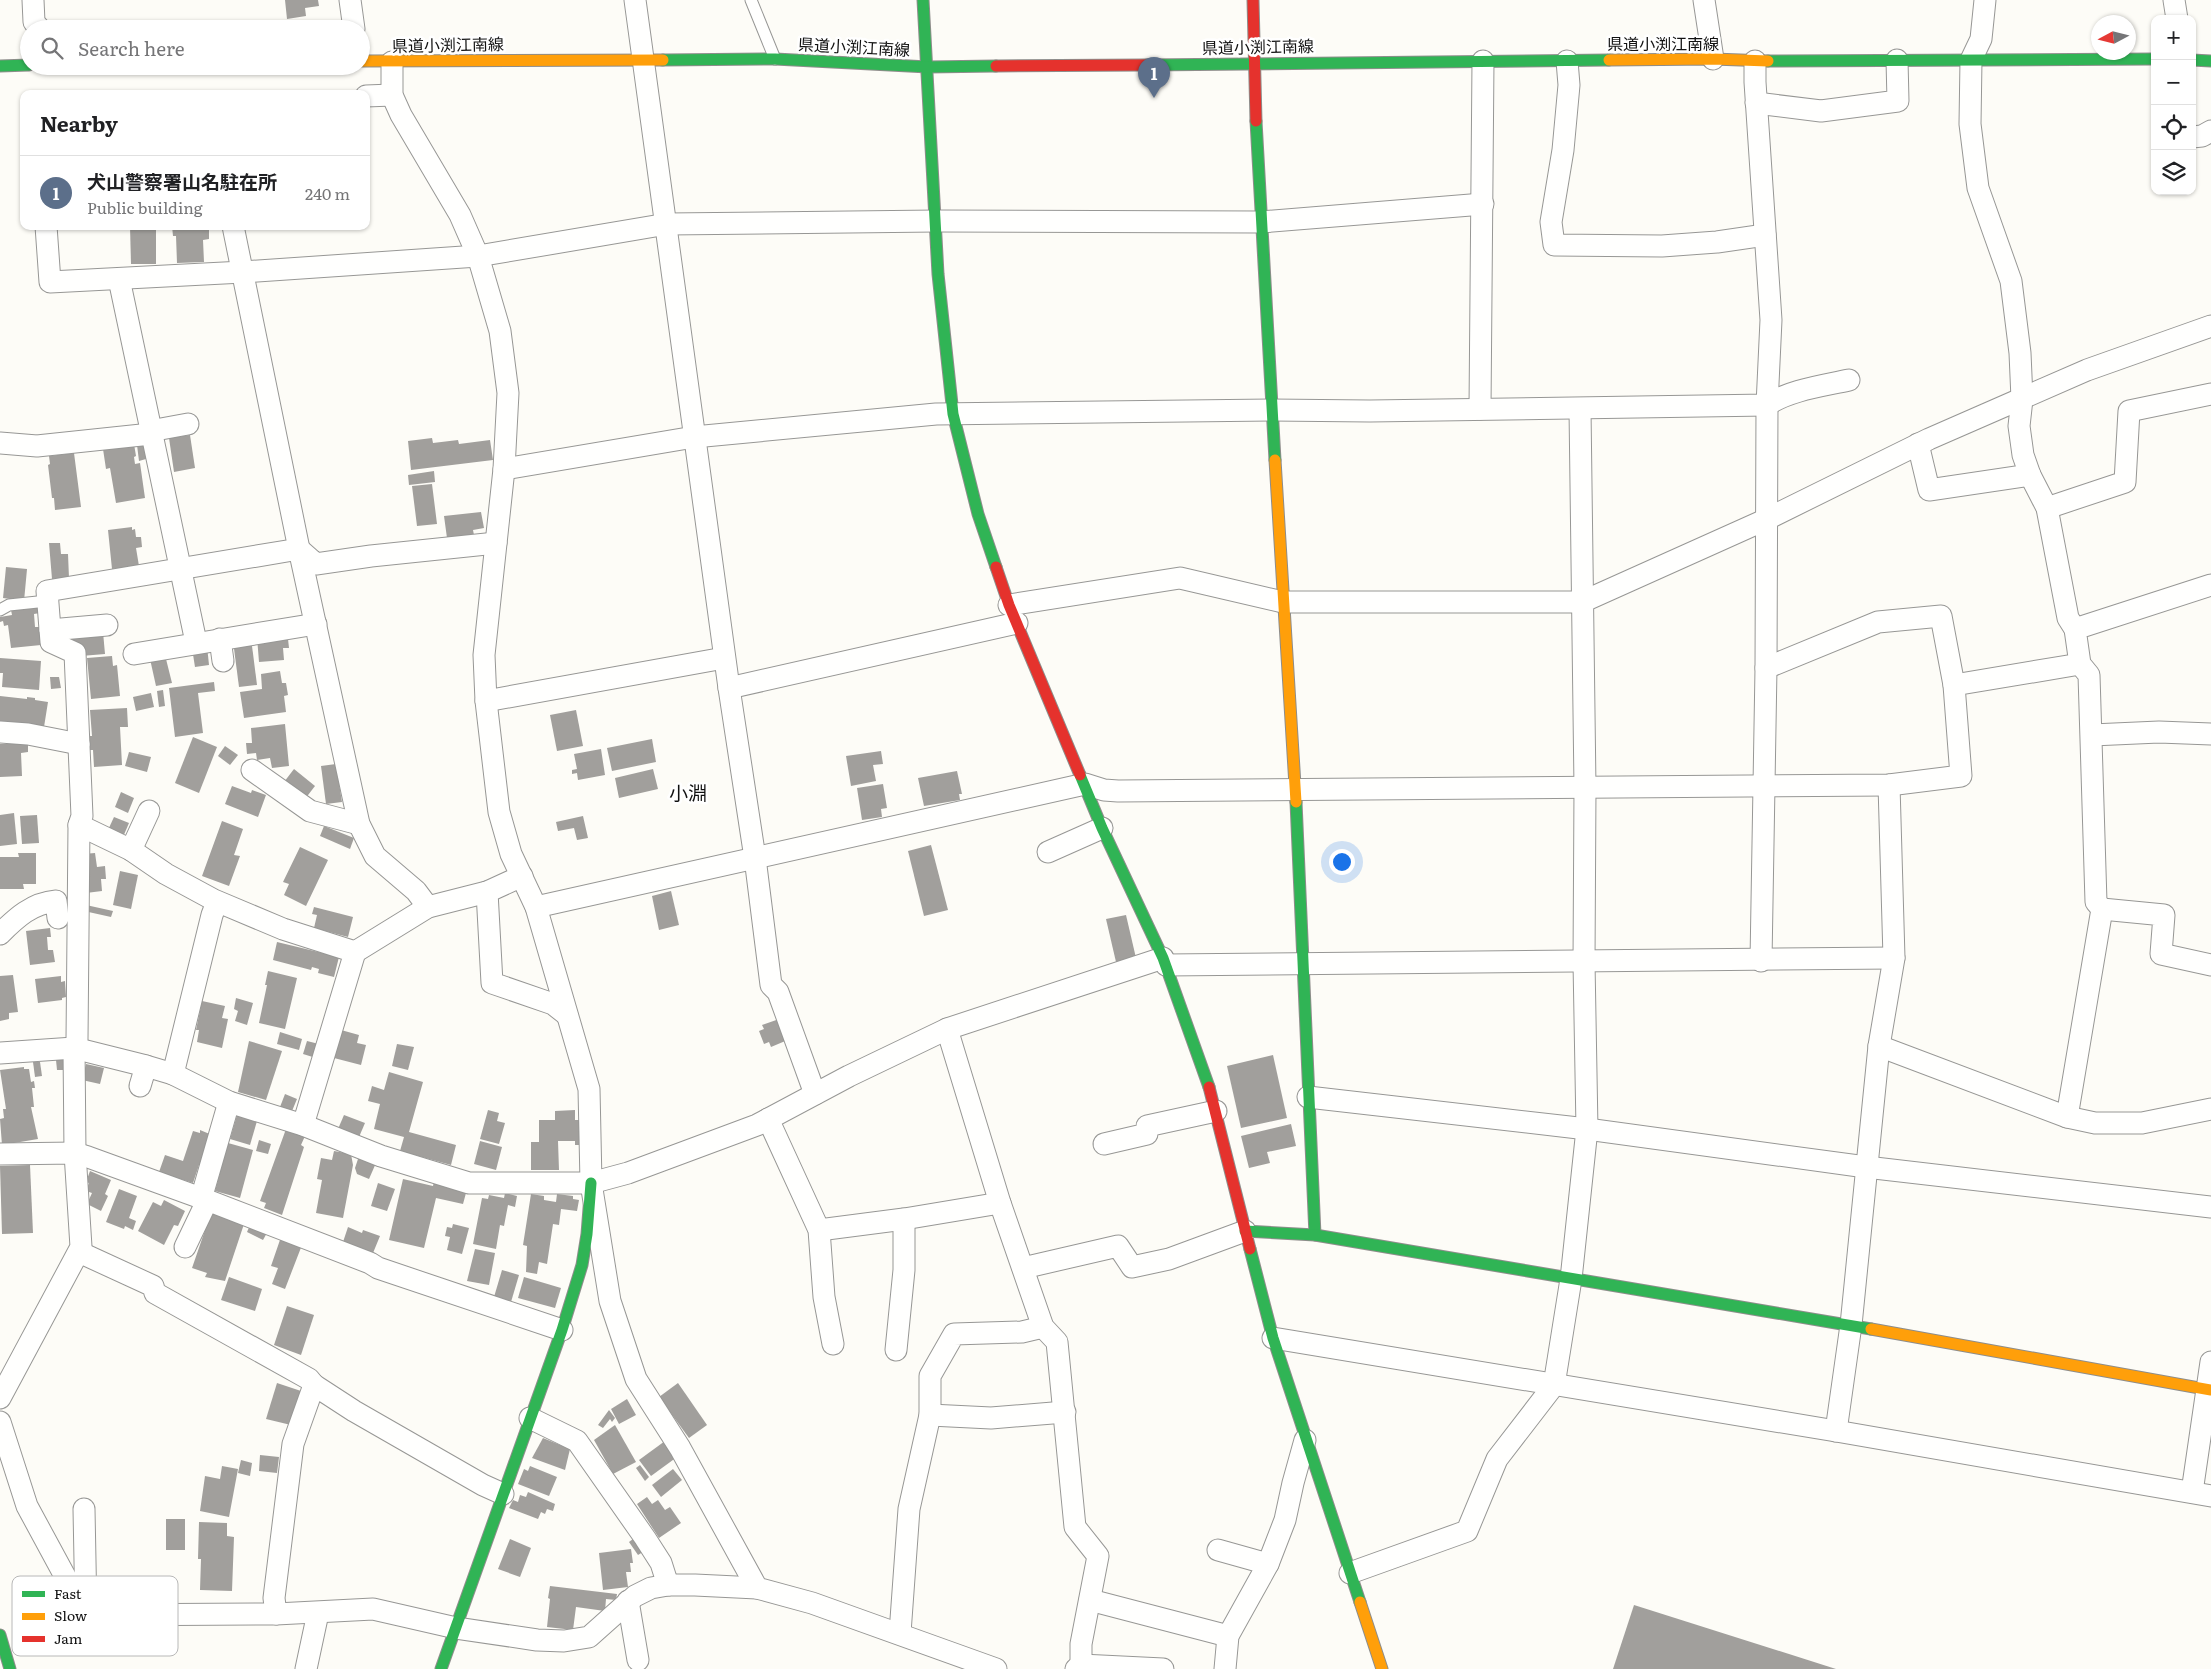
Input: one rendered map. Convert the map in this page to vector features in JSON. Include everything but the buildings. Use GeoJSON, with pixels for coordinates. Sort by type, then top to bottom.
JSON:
{"type":"FeatureCollection","features":[{"type":"Feature","properties":{"kind":"street"},"geometry":{"type":"LineString","coordinates":[[33,0],[34,20]]}},
{"type":"Feature","properties":{"kind":"street"},"geometry":{"type":"LineString","coordinates":[[350,0],[353,20]]}},
{"type":"Feature","properties":{"kind":"street"},"geometry":{"type":"LineString","coordinates":[[635,0],[667,224],[724,658],[755,858],[772,985],[778,992],[815,1094]]}},
{"type":"Feature","properties":{"kind":"street"},"geometry":{"type":"LineString","coordinates":[[923,0],[938,274],[953,414],[978,514],[1013,614],[1102,828],[1164,962],[1208,1083],[1273,1338],[1305,1440],[1382,1669]]}},
{"type":"Feature","properties":{"kind":"street"},"geometry":{"type":"LineString","coordinates":[[1253,0],[1253,63],[1271,410],[1295,790],[1315,1235]]}},
{"type":"Feature","properties":{"kind":"street"},"geometry":{"type":"LineString","coordinates":[[1704,0],[1713,59]]}},
{"type":"Feature","properties":{"kind":"street"},"geometry":{"type":"LineString","coordinates":[[1985,0],[1981,39],[1971,60],[1970,124],[1978,188],[2011,281],[2020,352],[2022,399],[2019,426],[2023,455],[2030,475],[2048,508],[2068,618],[2074,629],[2080,664],[2089,675],[2096,902],[2102,909],[2164,915],[2159,962],[2211,965]]}},
{"type":"Feature","properties":{"kind":"street"},"geometry":{"type":"LineString","coordinates":[[2174,0],[2176,15]]}},
{"type":"Feature","properties":{"kind":"street","name":"県道小渕江南線"},"geometry":{"type":"LineString","coordinates":[[370,61],[775,59],[928,67],[1713,59],[1755,61],[2151,59]]}},
{"type":"Feature","properties":{"kind":"street"},"geometry":{"type":"LineString","coordinates":[[1756,103],[1821,111],[1898,101],[1897,60]]}},
{"type":"Feature","properties":{"kind":"street"},"geometry":{"type":"LineString","coordinates":[[2196,60],[2211,61]]}},
{"type":"Feature","properties":{"kind":"street"},"geometry":{"type":"LineString","coordinates":[[1480,409],[1483,61]]}},
{"type":"Feature","properties":{"kind":"street"},"geometry":{"type":"LineString","coordinates":[[1567,61],[1569,85],[1563,150],[1551,222],[1554,246],[1662,246],[1716,242],[1765,235]]}},
{"type":"Feature","properties":{"kind":"street"},"geometry":{"type":"LineString","coordinates":[[1755,61],[1756,103],[1771,320],[1767,405],[1766,668],[1761,961]]}},
{"type":"Feature","properties":{"kind":"street"},"geometry":{"type":"LineString","coordinates":[[392,62],[392,95],[401,115],[460,215],[478,256],[500,331],[508,393],[504,469],[484,655],[486,701],[499,812],[511,854],[536,907],[589,1089],[591,1184],[587,1234],[582,1265],[562,1330],[441,1669]]}},
{"type":"Feature","properties":{"kind":"street"},"geometry":{"type":"LineString","coordinates":[[0,66],[20,65]]}},
{"type":"Feature","properties":{"kind":"street"},"geometry":{"type":"LineString","coordinates":[[370,96],[392,95]]}},
{"type":"Feature","properties":{"kind":"street"},"geometry":{"type":"LineString","coordinates":[[2196,136],[2202,136],[2211,131]]}},
{"type":"Feature","properties":{"kind":"street"},"geometry":{"type":"LineString","coordinates":[[46,230],[50,282],[242,272],[478,256],[667,224],[936,221],[1261,222],[1483,204]]}},
{"type":"Feature","properties":{"kind":"street"},"geometry":{"type":"LineString","coordinates":[[234,230],[299,549],[359,824],[375,856],[416,891],[428,907]]}},
{"type":"Feature","properties":{"kind":"street"},"geometry":{"type":"LineString","coordinates":[[119,279],[196,642]]}},
{"type":"Feature","properties":{"kind":"street"},"geometry":{"type":"LineString","coordinates":[[729,688],[1013,614],[1180,578],[1283,602],[1582,602],[1767,519],[1918,444],[2087,370],[2211,326]]}},
{"type":"Feature","properties":{"kind":"street"},"geometry":{"type":"LineString","coordinates":[[504,469],[694,437],[953,414],[1580,409],[1767,405],[1775,400],[1813,388],[1849,380]]}},
{"type":"Feature","properties":{"kind":"street"},"geometry":{"type":"LineString","coordinates":[[2048,508],[2125,482],[2129,411],[2211,394]]}},
{"type":"Feature","properties":{"kind":"street"},"geometry":{"type":"LineString","coordinates":[[1350,1573],[1467,1531],[1497,1460],[1554,1385],[1571,1279],[1587,1129],[1580,409]]}},
{"type":"Feature","properties":{"kind":"street"},"geometry":{"type":"LineString","coordinates":[[0,443],[37,446],[150,432],[188,424]]}},
{"type":"Feature","properties":{"kind":"street"},"geometry":{"type":"LineString","coordinates":[[1918,444],[1929,490],[2030,475]]}},
{"type":"Feature","properties":{"kind":"street"},"geometry":{"type":"LineString","coordinates":[[299,549],[316,564],[371,556],[496,543]]}},
{"type":"Feature","properties":{"kind":"street"},"geometry":{"type":"LineString","coordinates":[[0,1398],[80,1247],[75,1154],[74,1048],[77,1040],[78,825],[82,816],[75,653],[51,642],[46,591],[299,549]]}},
{"type":"Feature","properties":{"kind":"street"},"geometry":{"type":"LineString","coordinates":[[2074,629],[2211,585]]}},
{"type":"Feature","properties":{"kind":"street"},"geometry":{"type":"LineString","coordinates":[[536,907],[1085,784],[1118,792],[1764,787],[1889,785],[1961,776],[1954,685],[1941,616],[1878,622],[1766,668]]}},
{"type":"Feature","properties":{"kind":"street"},"geometry":{"type":"LineString","coordinates":[[134,654],[220,638],[316,624]]}},
{"type":"Feature","properties":{"kind":"street"},"geometry":{"type":"LineString","coordinates":[[50,630],[107,625]]}},
{"type":"Feature","properties":{"kind":"street"},"geometry":{"type":"LineString","coordinates":[[220,638],[223,661]]}},
{"type":"Feature","properties":{"kind":"street"},"geometry":{"type":"LineString","coordinates":[[486,701],[724,658]]}},
{"type":"Feature","properties":{"kind":"street"},"geometry":{"type":"LineString","coordinates":[[1954,685],[2080,664]]}},
{"type":"Feature","properties":{"kind":"street"},"geometry":{"type":"LineString","coordinates":[[0,732],[28,734],[79,744]]}},
{"type":"Feature","properties":{"kind":"street"},"geometry":{"type":"LineString","coordinates":[[2092,735],[2159,732],[2211,734]]}},
{"type":"Feature","properties":{"kind":"street"},"geometry":{"type":"LineString","coordinates":[[252,770],[310,811],[359,824]]}},
{"type":"Feature","properties":{"kind":"street"},"geometry":{"type":"LineString","coordinates":[[1836,1431],[1851,1324],[1880,1046],[1894,958],[1889,785]]}},
{"type":"Feature","properties":{"kind":"street"},"geometry":{"type":"LineString","coordinates":[[131,850],[148,811]]}},
{"type":"Feature","properties":{"kind":"street"},"geometry":{"type":"LineString","coordinates":[[78,825],[131,850],[166,874],[218,902],[300,936],[355,952]]}},
{"type":"Feature","properties":{"kind":"street"},"geometry":{"type":"LineString","coordinates":[[1048,852],[1102,828]]}},
{"type":"Feature","properties":{"kind":"street"},"geometry":{"type":"LineString","coordinates":[[303,1125],[355,952],[428,907],[487,892],[522,876]]}},
{"type":"Feature","properties":{"kind":"street"},"geometry":{"type":"LineString","coordinates":[[487,892],[492,983],[553,1004],[567,1015]]}},
{"type":"Feature","properties":{"kind":"street"},"geometry":{"type":"LineString","coordinates":[[0,934],[16,919],[43,903],[56,901],[58,918]]}},
{"type":"Feature","properties":{"kind":"street"},"geometry":{"type":"LineString","coordinates":[[173,1074],[212,914],[218,902]]}},
{"type":"Feature","properties":{"kind":"street"},"geometry":{"type":"LineString","coordinates":[[2067,1116],[2102,909]]}},
{"type":"Feature","properties":{"kind":"street"},"geometry":{"type":"LineString","coordinates":[[0,1053],[74,1048],[143,1076],[173,1074],[229,1102],[303,1125],[381,1156],[469,1183],[591,1184],[628,1173],[757,1125],[815,1094],[947,1029],[1164,962],[1584,962],[1894,958]]}},
{"type":"Feature","properties":{"kind":"street"},"geometry":{"type":"LineString","coordinates":[[947,1029],[1000,1203],[1043,1327],[1057,1342],[1075,1527],[1098,1556],[1079,1667],[1163,1669]]}},
{"type":"Feature","properties":{"kind":"street"},"geometry":{"type":"LineString","coordinates":[[1880,1046],[2067,1116],[2095,1123],[2142,1123],[2211,1109]]}},
{"type":"Feature","properties":{"kind":"street"},"geometry":{"type":"LineString","coordinates":[[1308,1097],[1587,1129],[1866,1167],[2211,1207]]}},
{"type":"Feature","properties":{"kind":"street"},"geometry":{"type":"LineString","coordinates":[[185,1247],[204,1200],[229,1102]]}},
{"type":"Feature","properties":{"kind":"street"},"geometry":{"type":"LineString","coordinates":[[1104,1144],[1147,1134],[1147,1126],[1216,1112]]}},
{"type":"Feature","properties":{"kind":"street"},"geometry":{"type":"LineString","coordinates":[[768,1119],[819,1230],[824,1297],[833,1344]]}},
{"type":"Feature","properties":{"kind":"street"},"geometry":{"type":"LineString","coordinates":[[0,1154],[75,1154],[253,1217],[370,1263],[378,1268],[562,1330]]}},
{"type":"Feature","properties":{"kind":"street"},"geometry":{"type":"LineString","coordinates":[[591,1184],[610,1301],[636,1379],[680,1448],[756,1588]]}},
{"type":"Feature","properties":{"kind":"street"},"geometry":{"type":"LineString","coordinates":[[819,1230],[904,1219],[1000,1203]]}},
{"type":"Feature","properties":{"kind":"street"},"geometry":{"type":"LineString","coordinates":[[896,1350],[904,1270],[904,1219]]}},
{"type":"Feature","properties":{"kind":"street"},"geometry":{"type":"LineString","coordinates":[[1023,1268],[1118,1246],[1132,1267],[1170,1259],[1245,1231],[1315,1235],[1851,1324],[2209,1389]]}},
{"type":"Feature","properties":{"kind":"street"},"geometry":{"type":"LineString","coordinates":[[79,1252],[153,1286],[156,1293],[308,1379],[314,1385],[466,1476],[503,1494]]}},
{"type":"Feature","properties":{"kind":"street"},"geometry":{"type":"LineString","coordinates":[[900,1633],[909,1509],[930,1415],[930,1376],[954,1334],[1022,1332],[1043,1327]]}},
{"type":"Feature","properties":{"kind":"street"},"geometry":{"type":"LineString","coordinates":[[1273,1338],[1836,1431],[2201,1494],[2211,1362]]}},
{"type":"Feature","properties":{"kind":"street"},"geometry":{"type":"LineString","coordinates":[[276,1614],[274,1598],[293,1444],[314,1385]]}},
{"type":"Feature","properties":{"kind":"street"},"geometry":{"type":"LineString","coordinates":[[930,1415],[991,1418],[1065,1412]]}},
{"type":"Feature","properties":{"kind":"street"},"geometry":{"type":"LineString","coordinates":[[530,1418],[577,1441],[582,1447],[661,1563],[668,1585]]}},
{"type":"Feature","properties":{"kind":"street"},"geometry":{"type":"LineString","coordinates":[[0,1422],[27,1506],[65,1576]]}},
{"type":"Feature","properties":{"kind":"street"},"geometry":{"type":"LineString","coordinates":[[1225,1669],[1228,1636],[1268,1564],[1285,1520],[1305,1440]]}},
{"type":"Feature","properties":{"kind":"street"},"geometry":{"type":"LineString","coordinates":[[84,1509],[85,1576]]}},
{"type":"Feature","properties":{"kind":"street"},"geometry":{"type":"LineString","coordinates":[[1218,1550],[1268,1564]]}},
{"type":"Feature","properties":{"kind":"street"},"geometry":{"type":"LineString","coordinates":[[178,1615],[318,1613],[373,1609],[456,1628],[538,1640],[564,1641],[589,1637],[628,1601],[651,1588],[668,1585],[756,1588],[812,1603],[900,1633],[991,1668]]}},
{"type":"Feature","properties":{"kind":"street"},"geometry":{"type":"LineString","coordinates":[[1090,1600],[1228,1636]]}},
{"type":"Feature","properties":{"kind":"street"},"geometry":{"type":"LineString","coordinates":[[628,1601],[638,1660]]}},
{"type":"Feature","properties":{"kind":"street"},"geometry":{"type":"LineString","coordinates":[[306,1669],[318,1613]]}},
{"type":"Feature","properties":{"kind":"street"},"geometry":{"type":"LineString","coordinates":[[0,1634],[10,1669]]}},
{"type":"Feature","properties":{"kind":"lane"},"geometry":{"type":"LineString","coordinates":[[751,0],[775,59]]}},
{"type":"Feature","properties":{"kind":"lane"},"geometry":{"type":"LineString","coordinates":[[0,610],[9,605],[47,601]]}},
{"type":"Feature","properties":{"kind":"traffic: fast"},"geometry":{"type":"LineString","coordinates":[[923,0],[938,274],[953,414],[978,514],[996,567]]}},
{"type":"Feature","properties":{"kind":"traffic: fast"},"geometry":{"type":"LineString","coordinates":[[663,60],[775,59],[928,67],[996,66]]}},
{"type":"Feature","properties":{"kind":"traffic: fast"},"geometry":{"type":"LineString","coordinates":[[1768,61],[2151,59]]}},
{"type":"Feature","properties":{"kind":"traffic: fast"},"geometry":{"type":"LineString","coordinates":[[1147,65],[1609,60]]}},
{"type":"Feature","properties":{"kind":"traffic: fast"},"geometry":{"type":"LineString","coordinates":[[2196,60],[2211,61]]}},
{"type":"Feature","properties":{"kind":"traffic: fast"},"geometry":{"type":"LineString","coordinates":[[0,66],[20,65]]}},
{"type":"Feature","properties":{"kind":"traffic: fast"},"geometry":{"type":"LineString","coordinates":[[1256,121],[1275,460]]}},
{"type":"Feature","properties":{"kind":"traffic: fast"},"geometry":{"type":"LineString","coordinates":[[1080,775],[1102,828],[1163,958],[1209,1087]]}},
{"type":"Feature","properties":{"kind":"traffic: fast"},"geometry":{"type":"LineString","coordinates":[[1296,802],[1315,1235]]}},
{"type":"Feature","properties":{"kind":"traffic: fast"},"geometry":{"type":"LineString","coordinates":[[441,1669],[562,1330],[582,1265],[587,1234],[591,1183]]}},
{"type":"Feature","properties":{"kind":"traffic: fast"},"geometry":{"type":"LineString","coordinates":[[1245,1231],[1315,1235],[1871,1329]]}},
{"type":"Feature","properties":{"kind":"traffic: fast"},"geometry":{"type":"LineString","coordinates":[[1250,1249],[1273,1338],[1360,1602]]}},
{"type":"Feature","properties":{"kind":"traffic: fast"},"geometry":{"type":"LineString","coordinates":[[0,1635],[10,1669]]}},
{"type":"Feature","properties":{"kind":"traffic: slow"},"geometry":{"type":"LineString","coordinates":[[1609,60],[1713,59],[1768,61]]}},
{"type":"Feature","properties":{"kind":"traffic: slow"},"geometry":{"type":"LineString","coordinates":[[370,61],[663,60]]}},
{"type":"Feature","properties":{"kind":"traffic: slow"},"geometry":{"type":"LineString","coordinates":[[1275,460],[1296,802]]}},
{"type":"Feature","properties":{"kind":"traffic: slow"},"geometry":{"type":"LineString","coordinates":[[1871,1329],[2211,1390]]}},
{"type":"Feature","properties":{"kind":"traffic: slow"},"geometry":{"type":"LineString","coordinates":[[1360,1602],[1382,1669]]}},
{"type":"Feature","properties":{"kind":"traffic: jam"},"geometry":{"type":"LineString","coordinates":[[1253,0],[1256,121]]}},
{"type":"Feature","properties":{"kind":"traffic: jam"},"geometry":{"type":"LineString","coordinates":[[996,66],[1147,65]]}},
{"type":"Feature","properties":{"kind":"traffic: jam"},"geometry":{"type":"LineString","coordinates":[[996,567],[1009,605],[1080,775]]}},
{"type":"Feature","properties":{"kind":"traffic: jam"},"geometry":{"type":"LineString","coordinates":[[1209,1087],[1250,1249]]}},
{"type":"Feature","properties":{"kind":"place","name":"犬山警察署山名駐在所"},"geometry":{"type":"Point","coordinates":[1154,98]}},
{"type":"Feature","properties":{"kind":"district","name":"小淵"},"geometry":{"type":"Point","coordinates":[688,793]}}]}
